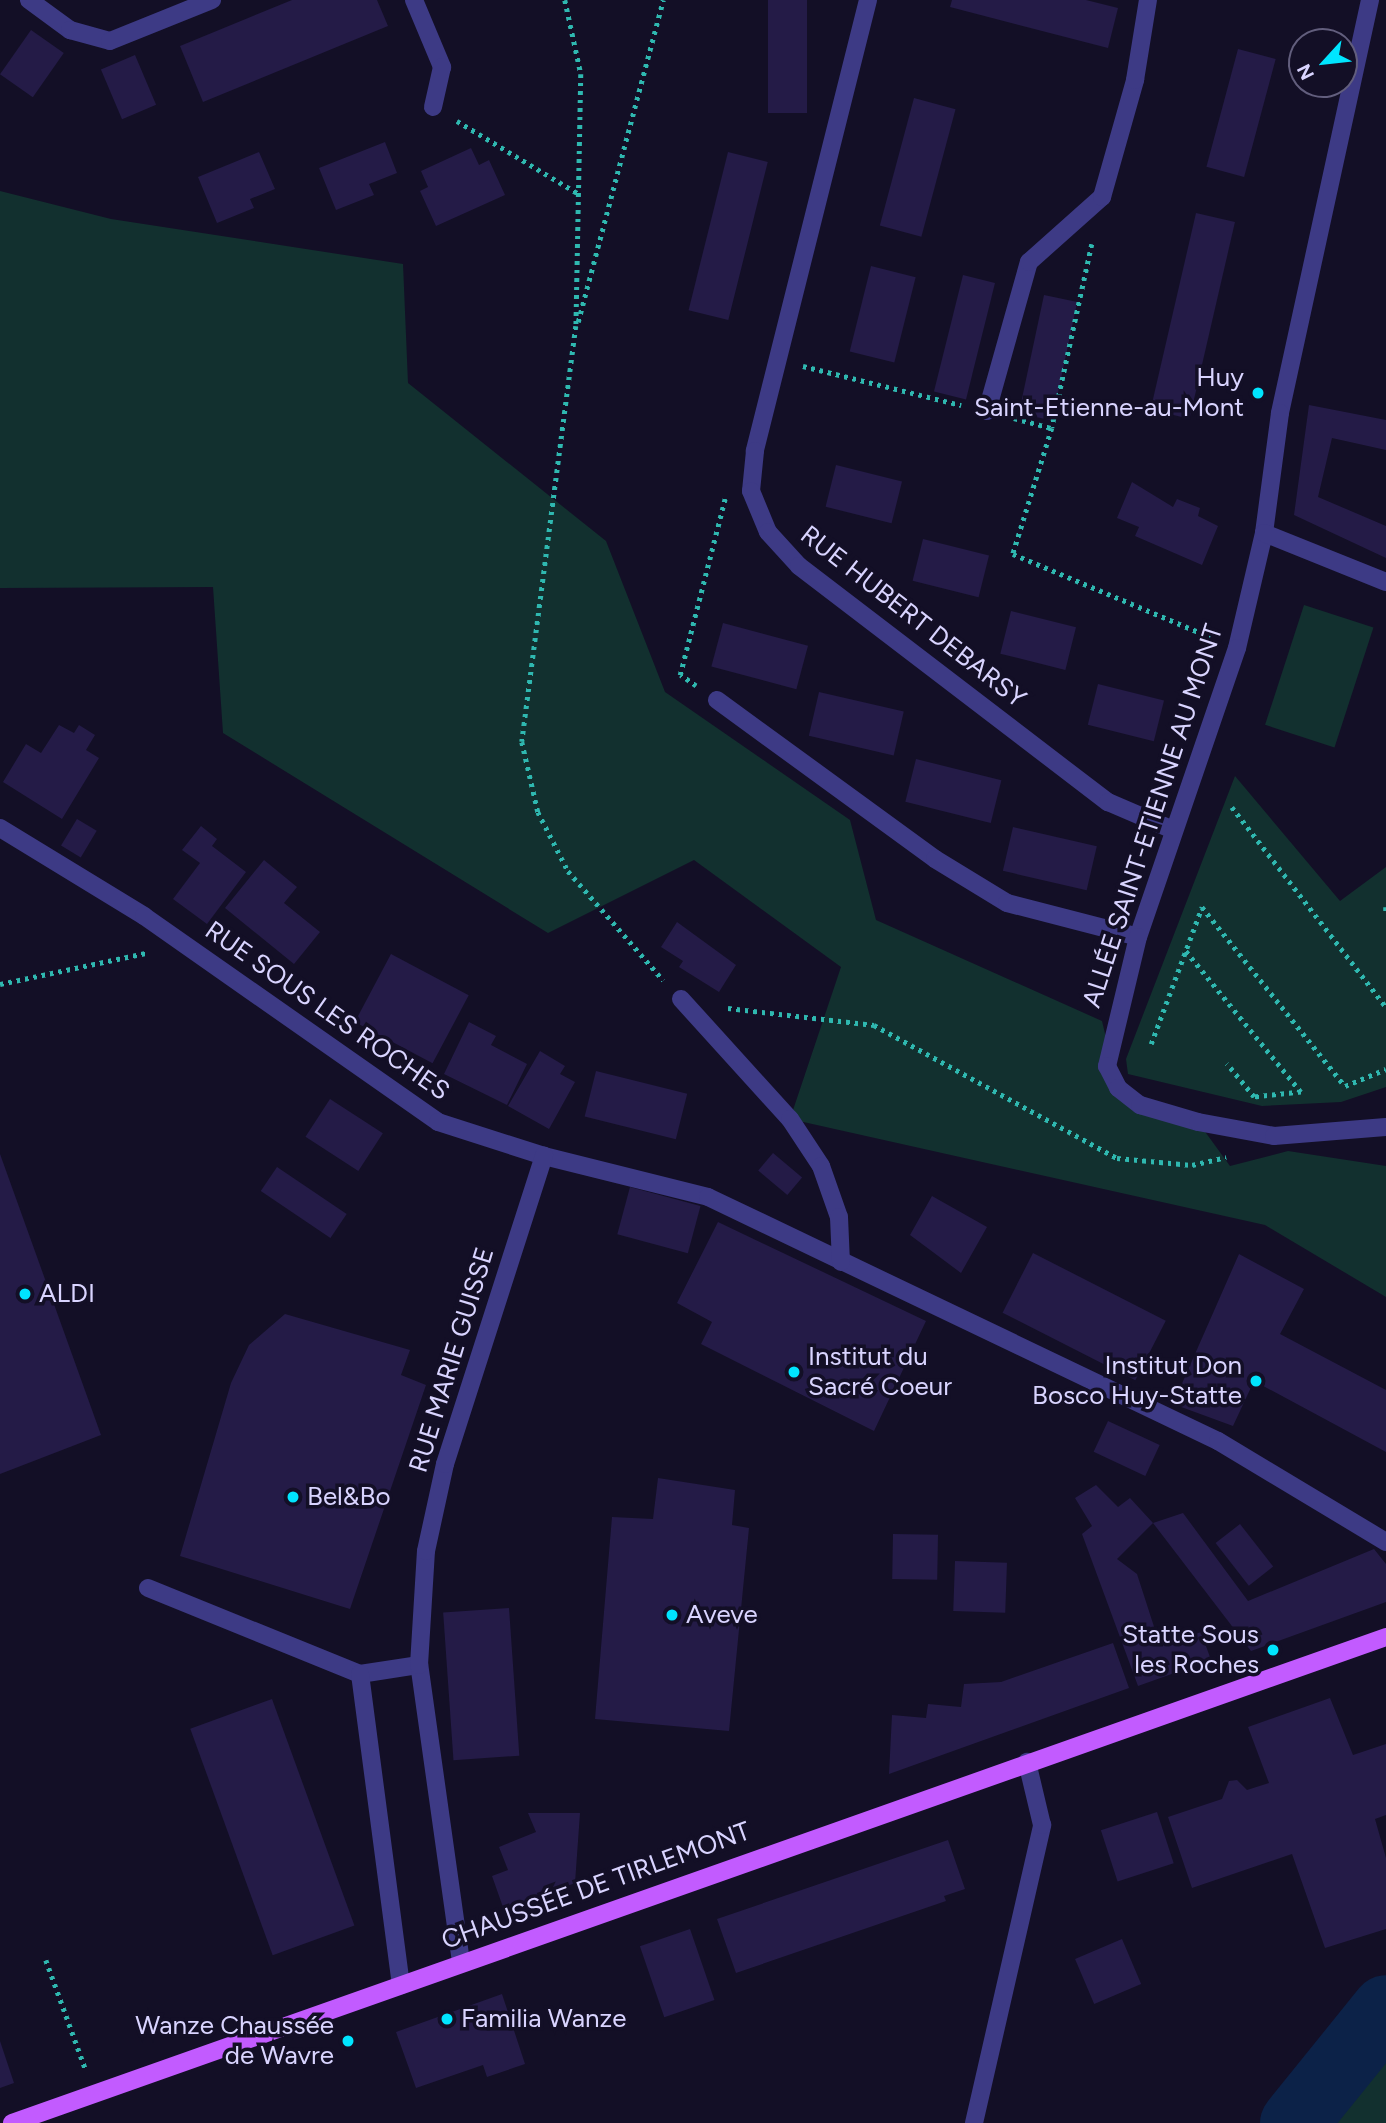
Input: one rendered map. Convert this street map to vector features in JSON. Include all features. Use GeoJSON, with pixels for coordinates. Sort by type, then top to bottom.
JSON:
{"type":"FeatureCollection","features":[{"type":"Feature","properties":{"kind":"main road","name":"CHAUSSÉE DE TIRLEMONT"},"geometry":{"type":"LineString","coordinates":[[12,2123],[1386,1637]]}},
{"type":"Feature","properties":{"kind":"street"},"geometry":{"type":"LineString","coordinates":[[29,0],[70,30],[110,41],[212,0]]}},
{"type":"Feature","properties":{"kind":"street"},"geometry":{"type":"LineString","coordinates":[[414,0],[442,67],[433,107]]}},
{"type":"Feature","properties":{"kind":"street"},"geometry":{"type":"LineString","coordinates":[[751,491],[779,360],[868,0]]}},
{"type":"Feature","properties":{"kind":"street"},"geometry":{"type":"LineString","coordinates":[[987,411],[1030,262],[1102,197],[1135,80],[1148,0]]}},
{"type":"Feature","properties":{"kind":"street","name":"ALLÉE SAINT-ETIENNE AU MONT"},"geometry":{"type":"LineString","coordinates":[[1368,0],[1280,412],[1264,533],[1237,648],[1138,937],[1107,1066],[1130,1098],[1198,1122],[1274,1136],[1386,1127]]}},
{"type":"Feature","properties":{"kind":"street","name":"RUE HUBERT DEBARSY"},"geometry":{"type":"LineString","coordinates":[[751,491],[768,532],[799,566],[1108,802],[1173,830]]}},
{"type":"Feature","properties":{"kind":"street"},"geometry":{"type":"LineString","coordinates":[[1264,533],[1386,582]]}},
{"type":"Feature","properties":{"kind":"street"},"geometry":{"type":"LineString","coordinates":[[717,700],[935,859],[1007,903],[1138,937]]}},
{"type":"Feature","properties":{"kind":"street","name":"RUE SOUS LES ROCHES"},"geometry":{"type":"LineString","coordinates":[[0,828],[178,940],[438,1122],[544,1156],[708,1197],[1218,1441],[1386,1542]]}},
{"type":"Feature","properties":{"kind":"street"},"geometry":{"type":"LineString","coordinates":[[681,999],[790,1119],[821,1166],[839,1217],[841,1262]]}},
{"type":"Feature","properties":{"kind":"street","name":"RUE MARIE GUISSE"},"geometry":{"type":"LineString","coordinates":[[461,1962],[419,1665],[426,1551],[445,1464],[544,1156]]}},
{"type":"Feature","properties":{"kind":"street"},"geometry":{"type":"LineString","coordinates":[[148,1588],[360,1674],[419,1665]]}},
{"type":"Feature","properties":{"kind":"street"},"geometry":{"type":"LineString","coordinates":[[360,1674],[401,1985]]}},
{"type":"Feature","properties":{"kind":"street"},"geometry":{"type":"LineString","coordinates":[[974,2123],[1042,1825],[1027,1762]]}},
{"type":"Feature","properties":{"kind":"path"},"geometry":{"type":"LineString","coordinates":[[565,0],[580,74],[576,326],[522,742],[538,812],[568,871],[681,999],[874,1025],[1117,1158],[1192,1165],[1232,1156]]}},
{"type":"Feature","properties":{"kind":"path"},"geometry":{"type":"LineString","coordinates":[[576,326],[588,302],[663,0]]}},
{"type":"Feature","properties":{"kind":"path"},"geometry":{"type":"LineString","coordinates":[[433,107],[579,194]]}},
{"type":"Feature","properties":{"kind":"path"},"geometry":{"type":"LineString","coordinates":[[1102,197],[1052,428],[1013,554],[1237,648]]}},
{"type":"Feature","properties":{"kind":"path"},"geometry":{"type":"LineString","coordinates":[[779,360],[872,384]]}},
{"type":"Feature","properties":{"kind":"path"},"geometry":{"type":"LineString","coordinates":[[682,663],[723,500],[751,491]]}},
{"type":"Feature","properties":{"kind":"path"},"geometry":{"type":"LineString","coordinates":[[1232,807],[1386,1007]]}},
{"type":"Feature","properties":{"kind":"path"},"geometry":{"type":"LineString","coordinates":[[1151,1044],[1202,907],[1345,1086],[1386,1069]]}},
{"type":"Feature","properties":{"kind":"path"},"geometry":{"type":"LineString","coordinates":[[1386,907],[1386,913]]}},
{"type":"Feature","properties":{"kind":"path"},"geometry":{"type":"LineString","coordinates":[[0,984],[147,953],[178,940]]}},
{"type":"Feature","properties":{"kind":"path"},"geometry":{"type":"LineString","coordinates":[[1186,950],[1301,1092],[1254,1097],[1227,1063]]}},
{"type":"Feature","properties":{"kind":"path"},"geometry":{"type":"LineString","coordinates":[[46,1960],[95,2094]]}},
{"type":"Feature","properties":{"kind":"green space"},"geometry":{"type":"Polygon","coordinates":[[[0,191],[111,219],[403,264],[408,383],[606,541],[665,692],[850,820],[876,920],[1102,1021],[1118,1088],[1198,1122],[1230,1166],[1288,1151],[1386,1166],[1386,1297],[1265,1225],[790,1119],[841,967],[694,860],[548,933],[223,733],[213,587],[0,588],[0,191]]]}},
{"type":"Feature","properties":{"kind":"green space"},"geometry":{"type":"Polygon","coordinates":[[[1304,605],[1373,628],[1334,747],[1265,725],[1304,605]]]}},
{"type":"Feature","properties":{"kind":"green space"},"geometry":{"type":"Polygon","coordinates":[[[1235,776],[1340,901],[1386,867],[1386,1087],[1341,1102],[1262,1106],[1128,1074],[1126,1059],[1235,776]]]}},
{"type":"Feature","properties":{"kind":"green space"},"geometry":{"type":"Polygon","coordinates":[[[1386,1981],[1386,2123],[1275,2123],[1308,2076],[1386,1981]]]}},
{"type":"Feature","properties":{"kind":"building"},"geometry":{"type":"Polygon","coordinates":[[[292,0],[377,0],[388,26],[203,102],[180,46],[292,0]]]}},
{"type":"Feature","properties":{"kind":"building"},"geometry":{"type":"Polygon","coordinates":[[[768,0],[807,0],[807,113],[768,113],[768,0]]]}},
{"type":"Feature","properties":{"kind":"building"},"geometry":{"type":"Polygon","coordinates":[[[952,0],[1086,0],[1118,8],[1108,48],[950,7],[952,0]]]}},
{"type":"Feature","properties":{"kind":"building"},"geometry":{"type":"Polygon","coordinates":[[[31,30],[64,53],[33,97],[0,74],[31,30]]]}},
{"type":"Feature","properties":{"kind":"building"},"geometry":{"type":"Polygon","coordinates":[[[1238,49],[1276,59],[1244,177],[1206,167],[1238,49]]]}},
{"type":"Feature","properties":{"kind":"building"},"geometry":{"type":"Polygon","coordinates":[[[135,55],[156,105],[122,119],[101,69],[135,55]]]}},
{"type":"Feature","properties":{"kind":"building"},"geometry":{"type":"Polygon","coordinates":[[[914,98],[956,109],[921,237],[880,226],[914,98]]]}},
{"type":"Feature","properties":{"kind":"building"},"geometry":{"type":"Polygon","coordinates":[[[385,142],[397,173],[369,184],[374,195],[336,210],[319,168],[385,142]]]}},
{"type":"Feature","properties":{"kind":"building"},"geometry":{"type":"Polygon","coordinates":[[[471,148],[479,165],[489,160],[505,195],[436,226],[420,191],[428,187],[421,171],[471,148]]]}},
{"type":"Feature","properties":{"kind":"building"},"geometry":{"type":"Polygon","coordinates":[[[259,152],[275,189],[250,199],[254,208],[217,223],[198,177],[259,152]]]}},
{"type":"Feature","properties":{"kind":"building"},"geometry":{"type":"Polygon","coordinates":[[[728,152],[768,162],[728,320],[689,310],[728,152]]]}},
{"type":"Feature","properties":{"kind":"building"},"geometry":{"type":"Polygon","coordinates":[[[1196,213],[1235,222],[1190,419],[1151,410],[1196,213]]]}},
{"type":"Feature","properties":{"kind":"building"},"geometry":{"type":"Polygon","coordinates":[[[871,266],[916,277],[894,363],[850,351],[871,266]]]}},
{"type":"Feature","properties":{"kind":"building"},"geometry":{"type":"Polygon","coordinates":[[[963,275],[995,283],[966,399],[934,391],[963,275]]]}},
{"type":"Feature","properties":{"kind":"building"},"geometry":{"type":"Polygon","coordinates":[[[1044,295],[1077,302],[1052,420],[1019,413],[1044,295]]]}},
{"type":"Feature","properties":{"kind":"building"},"geometry":{"type":"Polygon","coordinates":[[[1309,405],[1386,420],[1386,450],[1332,438],[1318,497],[1386,526],[1386,558],[1294,515],[1309,405]]]}},
{"type":"Feature","properties":{"kind":"building"},"geometry":{"type":"Polygon","coordinates":[[[836,465],[902,481],[892,523],[826,507],[836,465]]]}},
{"type":"Feature","properties":{"kind":"building"},"geometry":{"type":"Polygon","coordinates":[[[1132,482],[1173,507],[1177,499],[1200,508],[1198,516],[1218,526],[1202,565],[1135,536],[1139,527],[1117,518],[1132,482]]]}},
{"type":"Feature","properties":{"kind":"building"},"geometry":{"type":"Polygon","coordinates":[[[923,539],[989,555],[979,597],[913,581],[923,539]]]}},
{"type":"Feature","properties":{"kind":"building"},"geometry":{"type":"Polygon","coordinates":[[[1011,611],[1076,627],[1065,670],[1000,654],[1011,611]]]}},
{"type":"Feature","properties":{"kind":"building"},"geometry":{"type":"Polygon","coordinates":[[[723,623],[808,646],[796,689],[711,666],[723,623]]]}},
{"type":"Feature","properties":{"kind":"building"},"geometry":{"type":"Polygon","coordinates":[[[1098,684],[1164,700],[1154,741],[1088,725],[1098,684]]]}},
{"type":"Feature","properties":{"kind":"building"},"geometry":{"type":"Polygon","coordinates":[[[819,692],[904,712],[894,755],[809,736],[819,692]]]}},
{"type":"Feature","properties":{"kind":"building"},"geometry":{"type":"Polygon","coordinates":[[[59,725],[74,733],[79,725],[95,735],[86,750],[99,758],[62,819],[3,782],[26,744],[41,753],[59,725]]]}},
{"type":"Feature","properties":{"kind":"building"},"geometry":{"type":"Polygon","coordinates":[[[916,759],[1001,780],[991,823],[905,802],[916,759]]]}},
{"type":"Feature","properties":{"kind":"building"},"geometry":{"type":"Polygon","coordinates":[[[77,819],[97,831],[81,857],[61,846],[77,819]]]}},
{"type":"Feature","properties":{"kind":"building"},"geometry":{"type":"Polygon","coordinates":[[[201,826],[217,839],[212,846],[246,872],[207,924],[173,899],[200,863],[182,850],[201,826]]]}},
{"type":"Feature","properties":{"kind":"building"},"geometry":{"type":"Polygon","coordinates":[[[1013,827],[1097,846],[1087,890],[1003,871],[1013,827]]]}},
{"type":"Feature","properties":{"kind":"building"},"geometry":{"type":"Polygon","coordinates":[[[264,860],[297,887],[284,903],[320,932],[294,964],[225,908],[264,860]]]}},
{"type":"Feature","properties":{"kind":"building"},"geometry":{"type":"Polygon","coordinates":[[[677,922],[736,965],[719,992],[679,967],[683,961],[661,947],[677,922]]]}},
{"type":"Feature","properties":{"kind":"building"},"geometry":{"type":"Polygon","coordinates":[[[391,954],[469,995],[433,1063],[355,1022],[391,954]]]}},
{"type":"Feature","properties":{"kind":"building"},"geometry":{"type":"Polygon","coordinates":[[[469,1022],[496,1036],[491,1045],[527,1064],[507,1105],[444,1074],[469,1022]]]}},
{"type":"Feature","properties":{"kind":"building"},"geometry":{"type":"Polygon","coordinates":[[[540,1051],[565,1066],[560,1074],[575,1082],[549,1129],[508,1106],[540,1051]]]}},
{"type":"Feature","properties":{"kind":"building"},"geometry":{"type":"Polygon","coordinates":[[[596,1071],[687,1094],[676,1139],[585,1117],[596,1071]]]}},
{"type":"Feature","properties":{"kind":"building"},"geometry":{"type":"Polygon","coordinates":[[[330,1099],[383,1133],[358,1171],[305,1137],[330,1099]]]}},
{"type":"Feature","properties":{"kind":"building"},"geometry":{"type":"Polygon","coordinates":[[[773,1153],[802,1177],[787,1195],[758,1171],[773,1153]]]}},
{"type":"Feature","properties":{"kind":"building","name":"ALDI"},"geometry":{"type":"Polygon","coordinates":[[[0,1154],[101,1435],[0,1474],[0,1154]]]}},
{"type":"Feature","properties":{"kind":"building"},"geometry":{"type":"Polygon","coordinates":[[[277,1167],[347,1214],[330,1238],[261,1191],[277,1167]]]}},
{"type":"Feature","properties":{"kind":"building"},"geometry":{"type":"Polygon","coordinates":[[[630,1187],[701,1206],[688,1253],[617,1234],[630,1187]]]}},
{"type":"Feature","properties":{"kind":"building"},"geometry":{"type":"Polygon","coordinates":[[[932,1196],[987,1227],[961,1273],[910,1235],[932,1196]]]}},
{"type":"Feature","properties":{"kind":"building"},"geometry":{"type":"Polygon","coordinates":[[[718,1222],[926,1321],[874,1431],[701,1344],[712,1322],[677,1303],[718,1222]]]}},
{"type":"Feature","properties":{"kind":"building"},"geometry":{"type":"Polygon","coordinates":[[[1033,1253],[1166,1321],[1135,1380],[1003,1313],[1033,1253]]]}},
{"type":"Feature","properties":{"kind":"building"},"geometry":{"type":"Polygon","coordinates":[[[1239,1254],[1304,1289],[1280,1334],[1386,1390],[1386,1452],[1254,1381],[1233,1426],[1173,1404],[1239,1254]]]}},
{"type":"Feature","properties":{"kind":"building","name":"Bel&Bo"},"geometry":{"type":"Polygon","coordinates":[[[285,1314],[410,1350],[401,1375],[426,1385],[350,1609],[180,1556],[231,1383],[249,1345],[285,1314]]]}},
{"type":"Feature","properties":{"kind":"building"},"geometry":{"type":"Polygon","coordinates":[[[1108,1421],[1160,1445],[1145,1476],[1094,1452],[1108,1421]]]}},
{"type":"Feature","properties":{"kind":"building","name":"Aveve"},"geometry":{"type":"Polygon","coordinates":[[[658,1478],[735,1490],[732,1525],[749,1528],[729,1731],[595,1719],[612,1517],[653,1519],[658,1478]]]}},
{"type":"Feature","properties":{"kind":"building"},"geometry":{"type":"Polygon","coordinates":[[[1096,1485],[1118,1507],[1130,1498],[1153,1523],[1117,1559],[1137,1574],[1158,1639],[1186,1629],[1188,1637],[1201,1632],[1211,1660],[1138,1686],[1082,1534],[1092,1526],[1075,1498],[1096,1485]]]}},
{"type":"Feature","properties":{"kind":"building"},"geometry":{"type":"Polygon","coordinates":[[[1183,1513],[1248,1601],[1374,1549],[1386,1564],[1386,1602],[1251,1651],[1153,1523],[1183,1513]]]}},
{"type":"Feature","properties":{"kind":"building"},"geometry":{"type":"Polygon","coordinates":[[[1240,1524],[1273,1567],[1249,1586],[1216,1543],[1240,1524]]]}},
{"type":"Feature","properties":{"kind":"building"},"geometry":{"type":"Polygon","coordinates":[[[893,1534],[938,1535],[937,1580],[892,1579],[893,1534]]]}},
{"type":"Feature","properties":{"kind":"building"},"geometry":{"type":"Polygon","coordinates":[[[955,1561],[1007,1563],[1005,1613],[953,1611],[955,1561]]]}},
{"type":"Feature","properties":{"kind":"building"},"geometry":{"type":"Polygon","coordinates":[[[509,1608],[519,1756],[453,1760],[443,1613],[509,1608]]]}},
{"type":"Feature","properties":{"kind":"building"},"geometry":{"type":"Polygon","coordinates":[[[1113,1643],[1129,1688],[889,1774],[892,1715],[926,1718],[928,1704],[961,1707],[964,1684],[1001,1682],[1113,1643]]]}},
{"type":"Feature","properties":{"kind":"building"},"geometry":{"type":"Polygon","coordinates":[[[1330,1698],[1353,1755],[1386,1744],[1386,1815],[1375,1819],[1386,1858],[1386,1929],[1325,1948],[1292,1854],[1192,1888],[1168,1817],[1222,1799],[1229,1781],[1237,1780],[1247,1790],[1269,1783],[1248,1727],[1330,1698]]]}},
{"type":"Feature","properties":{"kind":"building"},"geometry":{"type":"Polygon","coordinates":[[[272,1699],[354,1925],[273,1955],[190,1729],[272,1699]]]}},
{"type":"Feature","properties":{"kind":"building"},"geometry":{"type":"Polygon","coordinates":[[[1157,1812],[1174,1863],[1118,1882],[1101,1830],[1157,1812]]]}},
{"type":"Feature","properties":{"kind":"building"},"geometry":{"type":"Polygon","coordinates":[[[528,1813],[580,1813],[575,1883],[504,1910],[492,1876],[508,1870],[499,1847],[536,1832],[528,1813]]]}},
{"type":"Feature","properties":{"kind":"building"},"geometry":{"type":"Polygon","coordinates":[[[948,1840],[965,1889],[944,1896],[946,1901],[736,1973],[717,1919],[948,1840]]]}},
{"type":"Feature","properties":{"kind":"building"},"geometry":{"type":"Polygon","coordinates":[[[690,1929],[714,2000],[664,2017],[640,1946],[690,1929]]]}},
{"type":"Feature","properties":{"kind":"building"},"geometry":{"type":"Polygon","coordinates":[[[1122,1939],[1141,1984],[1094,2004],[1075,1959],[1122,1939]]]}},
{"type":"Feature","properties":{"kind":"building"},"geometry":{"type":"Polygon","coordinates":[[[502,1994],[525,2064],[487,2077],[483,2065],[416,2088],[396,2032],[502,1994]]]}},
{"type":"Feature","properties":{"kind":"building"},"geometry":{"type":"Polygon","coordinates":[[[0,2041],[14,2083],[0,2088],[0,2041]]]}},
{"type":"Feature","properties":{"kind":"waterway"},"geometry":{"type":"LineString","coordinates":[[1294,2123],[1386,2009]]}},
{"type":"Feature","properties":{"kind":"place","name":"Huy Saint-Etienne-au-Mont"},"geometry":{"type":"Point","coordinates":[1258,393]}},
{"type":"Feature","properties":{"kind":"place","name":"ALDI"},"geometry":{"type":"Point","coordinates":[25,1294]}},
{"type":"Feature","properties":{"kind":"place","name":"Institut du Sacré Coeur"},"geometry":{"type":"Point","coordinates":[794,1372]}},
{"type":"Feature","properties":{"kind":"place","name":"Institut Don Bosco Huy-Statte"},"geometry":{"type":"Point","coordinates":[1256,1381]}},
{"type":"Feature","properties":{"kind":"place","name":"Bel&Bo"},"geometry":{"type":"Point","coordinates":[293,1497]}},
{"type":"Feature","properties":{"kind":"place","name":"Aveve"},"geometry":{"type":"Point","coordinates":[672,1615]}},
{"type":"Feature","properties":{"kind":"place","name":"Statte Sous les Roches"},"geometry":{"type":"Point","coordinates":[1273,1650]}},
{"type":"Feature","properties":{"kind":"place","name":"Familia Wanze"},"geometry":{"type":"Point","coordinates":[447,2019]}},
{"type":"Feature","properties":{"kind":"place","name":"Wanze Chaussée de Wavre"},"geometry":{"type":"Point","coordinates":[348,2041]}}]}
